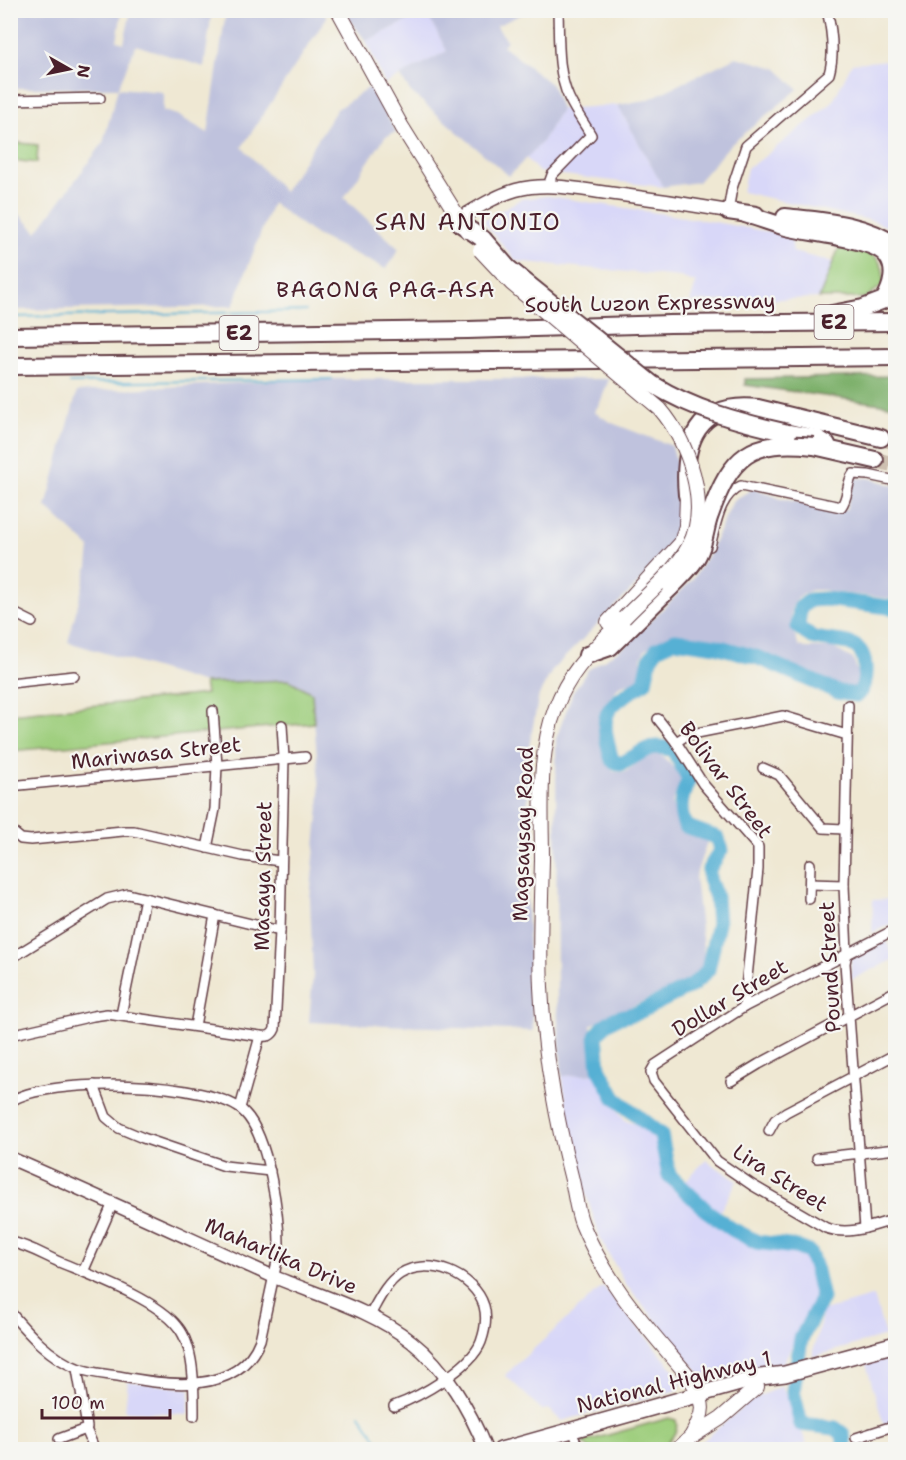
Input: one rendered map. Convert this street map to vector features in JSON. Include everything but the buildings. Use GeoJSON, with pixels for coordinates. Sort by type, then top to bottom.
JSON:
{"type":"FeatureCollection","features":[{"type":"Feature","properties":{"kind":"highway"},"geometry":{"type":"LineString","coordinates":[[728,211],[849,226],[884,237],[896,246]]}},
{"type":"Feature","properties":{"kind":"highway"},"geometry":{"type":"LineString","coordinates":[[746,214],[785,226],[871,245],[887,255],[892,266],[891,285],[884,300],[851,312],[772,323]]}},
{"type":"Feature","properties":{"kind":"highway"},"geometry":{"type":"LineString","coordinates":[[460,221],[482,245],[519,277],[640,375],[666,392],[720,416],[817,438],[840,452]]}},
{"type":"Feature","properties":{"kind":"highway","name":"South Luzon Expressway"},"geometry":{"type":"LineString","coordinates":[[10,336],[896,322]]}},
{"type":"Feature","properties":{"kind":"highway","name":"E2"},"geometry":{"type":"LineString","coordinates":[[10,366],[896,357]]}},
{"type":"Feature","properties":{"kind":"highway"},"geometry":{"type":"LineString","coordinates":[[687,495],[685,471],[692,439],[699,426],[725,410],[739,407],[758,408],[881,438]]}},
{"type":"Feature","properties":{"kind":"highway"},"geometry":{"type":"LineString","coordinates":[[584,659],[610,646],[671,587],[697,557],[713,509],[732,471],[742,458],[767,446],[790,444],[814,446],[875,460]]}},
{"type":"Feature","properties":{"kind":"highway"},"geometry":{"type":"LineString","coordinates":[[785,1374],[896,1344]]}},
{"type":"Feature","properties":{"kind":"highway","name":"National Highway 1"},"geometry":{"type":"LineString","coordinates":[[534,1449],[576,1441],[761,1377],[785,1374]]}},
{"type":"Feature","properties":{"kind":"highway","name":"National Highway 1"},"geometry":{"type":"LineString","coordinates":[[501,1449],[701,1398],[769,1384],[785,1374]]}},
{"type":"Feature","properties":{"kind":"main road"},"geometry":{"type":"LineString","coordinates":[[338,10],[402,127],[460,221]]}},
{"type":"Feature","properties":{"kind":"main road","name":"Magsaysay Road"},"geometry":{"type":"LineString","coordinates":[[482,245],[512,284],[660,409],[675,428],[685,449],[693,477],[697,507],[696,523],[692,540],[683,556],[584,659],[563,689],[555,709],[543,763],[541,980],[549,1071],[562,1141],[581,1221],[598,1260],[623,1298],[692,1379],[701,1398]]}},
{"type":"Feature","properties":{"kind":"main road"},"geometry":{"type":"LineString","coordinates":[[584,659],[597,634],[681,543],[686,526],[687,495]]}},
{"type":"Feature","properties":{"kind":"main road"},"geometry":{"type":"LineString","coordinates":[[677,1449],[720,1418],[757,1387]]}},
{"type":"Feature","properties":{"kind":"main road"},"geometry":{"type":"LineString","coordinates":[[691,1437],[699,1423],[701,1398]]}},
{"type":"Feature","properties":{"kind":"street"},"geometry":{"type":"LineString","coordinates":[[548,186],[552,175],[591,135],[569,98],[564,81],[560,61],[558,10]]}},
{"type":"Feature","properties":{"kind":"street"},"geometry":{"type":"LineString","coordinates":[[460,221],[488,202],[515,190],[548,186],[681,202],[728,211],[732,188],[746,146],[829,74],[832,47],[827,10]]}},
{"type":"Feature","properties":{"kind":"street"},"geometry":{"type":"LineString","coordinates":[[10,100],[100,98]]}},
{"type":"Feature","properties":{"kind":"street"},"geometry":{"type":"LineString","coordinates":[[584,659],[599,656],[625,641],[695,573],[710,546],[725,500],[732,489],[741,486],[762,489],[841,507],[853,474],[896,481]]}},
{"type":"Feature","properties":{"kind":"street"},"geometry":{"type":"LineString","coordinates":[[687,495],[725,500]]}},
{"type":"Feature","properties":{"kind":"street"},"geometry":{"type":"LineString","coordinates":[[10,611],[32,622]]}},
{"type":"Feature","properties":{"kind":"street"},"geometry":{"type":"LineString","coordinates":[[10,683],[74,676]]}},
{"type":"Feature","properties":{"kind":"street","name":"Pound Street"},"geometry":{"type":"LineString","coordinates":[[848,705],[844,829],[847,952],[845,963],[865,1228]]}},
{"type":"Feature","properties":{"kind":"street"},"geometry":{"type":"LineString","coordinates":[[207,848],[215,809],[217,765],[213,711]]}},
{"type":"Feature","properties":{"kind":"street"},"geometry":{"type":"LineString","coordinates":[[676,742],[687,735],[783,716],[847,735]]}},
{"type":"Feature","properties":{"kind":"street","name":"Bolivar Street"},"geometry":{"type":"LineString","coordinates":[[658,719],[703,784],[758,847],[758,869],[744,1007]]}},
{"type":"Feature","properties":{"kind":"street","name":"Masaya Street"},"geometry":{"type":"LineString","coordinates":[[260,1036],[270,1036],[275,1029],[284,758],[282,725]]}},
{"type":"Feature","properties":{"kind":"street","name":"Mariwasa Street"},"geometry":{"type":"LineString","coordinates":[[10,786],[305,757]]}},
{"type":"Feature","properties":{"kind":"street"},"geometry":{"type":"LineString","coordinates":[[763,768],[779,775],[823,828],[844,829]]}},
{"type":"Feature","properties":{"kind":"street"},"geometry":{"type":"LineString","coordinates":[[10,830],[21,839],[31,840],[134,831],[243,856],[280,861]]}},
{"type":"Feature","properties":{"kind":"street"},"geometry":{"type":"LineString","coordinates":[[809,898],[810,864]]}},
{"type":"Feature","properties":{"kind":"street"},"geometry":{"type":"LineString","coordinates":[[810,884],[844,885]]}},
{"type":"Feature","properties":{"kind":"street"},"geometry":{"type":"LineString","coordinates":[[10,959],[107,899],[128,894],[280,931]]}},
{"type":"Feature","properties":{"kind":"street"},"geometry":{"type":"LineString","coordinates":[[121,1015],[145,898]]}},
{"type":"Feature","properties":{"kind":"street"},"geometry":{"type":"LineString","coordinates":[[195,1026],[215,915]]}},
{"type":"Feature","properties":{"kind":"street","name":"Dollar Street"},"geometry":{"type":"LineString","coordinates":[[651,1071],[655,1065],[744,1007],[847,952],[896,929]]}},
{"type":"Feature","properties":{"kind":"street"},"geometry":{"type":"LineString","coordinates":[[730,1081],[896,991]]}},
{"type":"Feature","properties":{"kind":"street"},"geometry":{"type":"LineString","coordinates":[[10,1035],[93,1016],[121,1015],[260,1036],[240,1108]]}},
{"type":"Feature","properties":{"kind":"street"},"geometry":{"type":"LineString","coordinates":[[769,1131],[775,1120],[786,1112],[896,1053]]}},
{"type":"Feature","properties":{"kind":"street","name":"Lira Street"},"geometry":{"type":"LineString","coordinates":[[651,1071],[654,1081],[717,1161],[752,1185],[826,1228],[846,1232],[896,1219]]}},
{"type":"Feature","properties":{"kind":"street"},"geometry":{"type":"LineString","coordinates":[[94,1085],[106,1117],[119,1128],[225,1166],[270,1172]]}},
{"type":"Feature","properties":{"kind":"street"},"geometry":{"type":"LineString","coordinates":[[10,1102],[18,1096],[39,1090],[94,1085],[140,1086],[218,1097],[240,1108],[254,1125],[261,1140],[270,1172],[279,1239],[279,1252],[256,1352],[237,1371],[214,1381],[194,1384],[131,1378],[77,1368],[59,1359],[42,1345],[10,1312]]}},
{"type":"Feature","properties":{"kind":"street"},"geometry":{"type":"LineString","coordinates":[[817,1158],[896,1149]]}},
{"type":"Feature","properties":{"kind":"street","name":"Maharlika Drive"},"geometry":{"type":"LineString","coordinates":[[10,1158],[273,1276],[370,1315],[413,1343],[445,1377],[460,1398],[486,1449]]}},
{"type":"Feature","properties":{"kind":"street"},"geometry":{"type":"LineString","coordinates":[[83,1272],[113,1203]]}},
{"type":"Feature","properties":{"kind":"street"},"geometry":{"type":"LineString","coordinates":[[10,1242],[141,1299],[164,1313],[179,1327],[187,1346],[194,1384],[195,1416]]}},
{"type":"Feature","properties":{"kind":"street"},"geometry":{"type":"LineString","coordinates":[[370,1315],[387,1287],[398,1275],[419,1267],[436,1267],[452,1272],[479,1295],[483,1306],[484,1328],[480,1343],[471,1358],[417,1397],[394,1406]]}},
{"type":"Feature","properties":{"kind":"street"},"geometry":{"type":"LineString","coordinates":[[77,1368],[86,1430],[95,1449]]}},
{"type":"Feature","properties":{"kind":"street"},"geometry":{"type":"LineString","coordinates":[[856,1438],[896,1425]]}},
{"type":"Feature","properties":{"kind":"street"},"geometry":{"type":"LineString","coordinates":[[58,1439],[86,1430]]}},
{"type":"Feature","properties":{"kind":"shaded area"},"geometry":{"type":"Polygon","coordinates":[[[11,10],[122,11],[117,41],[124,43],[131,11],[212,11],[204,67],[136,45],[118,88],[11,88],[11,10]]]}},
{"type":"Feature","properties":{"kind":"shaded area"},"geometry":{"type":"Polygon","coordinates":[[[226,11],[322,11],[327,17],[242,147],[284,192],[337,109],[370,87],[396,132],[385,137],[344,198],[399,249],[386,269],[316,235],[272,203],[233,306],[11,310],[11,206],[37,232],[103,143],[118,88],[163,92],[163,111],[177,115],[208,133],[226,11]]]}},
{"type":"Feature","properties":{"kind":"shaded area"},"geometry":{"type":"Polygon","coordinates":[[[343,11],[529,11],[496,26],[507,40],[503,46],[552,85],[561,109],[541,143],[509,176],[411,92],[400,76],[447,51],[426,12],[366,41],[343,11]]]}},
{"type":"Feature","properties":{"kind":"shaded area"},"geometry":{"type":"Polygon","coordinates":[[[426,12],[447,51],[385,84],[366,41],[426,12]]]}},
{"type":"Feature","properties":{"kind":"shaded area"},"geometry":{"type":"Polygon","coordinates":[[[736,57],[776,68],[798,89],[729,146],[698,182],[663,187],[618,105],[647,100],[736,57]]]}},
{"type":"Feature","properties":{"kind":"shaded area"},"geometry":{"type":"Polygon","coordinates":[[[895,60],[895,230],[874,221],[742,192],[747,168],[832,103],[852,63],[895,60]]]}},
{"type":"Feature","properties":{"kind":"shaded area"},"geometry":{"type":"Polygon","coordinates":[[[618,105],[663,187],[539,172],[526,158],[541,143],[561,109],[618,105]]]}},
{"type":"Feature","properties":{"kind":"shaded area"},"geometry":{"type":"Polygon","coordinates":[[[548,196],[791,236],[793,252],[833,262],[819,298],[690,302],[696,283],[680,277],[516,261],[483,221],[521,199],[548,196]]]}},
{"type":"Feature","properties":{"kind":"shaded area"},"geometry":{"type":"Polygon","coordinates":[[[308,379],[609,379],[594,412],[612,423],[672,446],[681,478],[684,517],[674,547],[553,669],[539,695],[528,752],[527,909],[533,1031],[309,1022],[313,974],[310,899],[320,795],[312,693],[289,680],[204,683],[68,642],[88,566],[90,548],[46,507],[77,392],[308,379]]]}},
{"type":"Feature","properties":{"kind":"shaded area"},"geometry":{"type":"Polygon","coordinates":[[[854,478],[869,478],[895,486],[895,599],[811,590],[798,597],[791,609],[791,626],[799,646],[833,648],[853,659],[860,678],[859,687],[855,691],[793,668],[773,656],[739,645],[682,635],[654,644],[645,650],[641,658],[644,669],[640,680],[619,686],[603,706],[601,741],[605,761],[614,772],[625,772],[656,750],[682,776],[672,803],[683,830],[708,839],[695,877],[705,965],[696,977],[591,1025],[597,1074],[562,1076],[557,1005],[556,739],[573,692],[588,670],[624,647],[693,579],[709,553],[733,501],[754,488],[781,499],[846,510],[854,478]]]}},
{"type":"Feature","properties":{"kind":"shaded area"},"geometry":{"type":"Polygon","coordinates":[[[894,899],[894,922],[872,933],[873,900],[894,899]]]}},
{"type":"Feature","properties":{"kind":"shaded area"},"geometry":{"type":"Polygon","coordinates":[[[885,937],[894,959],[851,980],[851,956],[885,937]]]}},
{"type":"Feature","properties":{"kind":"shaded area"},"geometry":{"type":"Polygon","coordinates":[[[597,1074],[607,1097],[626,1121],[643,1126],[660,1147],[671,1186],[727,1234],[750,1244],[793,1252],[808,1260],[817,1298],[783,1363],[707,1382],[625,1283],[601,1240],[575,1160],[562,1076],[597,1074]]]}},
{"type":"Feature","properties":{"kind":"shaded area"},"geometry":{"type":"Polygon","coordinates":[[[706,1160],[737,1181],[719,1213],[682,1184],[706,1160]]]}},
{"type":"Feature","properties":{"kind":"shaded area"},"geometry":{"type":"Polygon","coordinates":[[[603,1286],[679,1376],[682,1383],[678,1390],[561,1421],[549,1409],[542,1410],[505,1375],[603,1286]]]}},
{"type":"Feature","properties":{"kind":"shaded area"},"geometry":{"type":"Polygon","coordinates":[[[874,1296],[885,1336],[812,1357],[823,1311],[874,1296]]]}},
{"type":"Feature","properties":{"kind":"shaded area"},"geometry":{"type":"Polygon","coordinates":[[[895,1356],[895,1421],[884,1425],[866,1364],[895,1356]]]}},
{"type":"Feature","properties":{"kind":"shaded area"},"geometry":{"type":"Polygon","coordinates":[[[128,1381],[190,1389],[188,1414],[125,1411],[128,1381]]]}},
{"type":"Feature","properties":{"kind":"shaded area"},"geometry":{"type":"Polygon","coordinates":[[[782,1386],[807,1444],[787,1449],[692,1450],[753,1399],[782,1386]]]}},
{"type":"Feature","properties":{"kind":"green space"},"geometry":{"type":"Polygon","coordinates":[[[11,142],[38,145],[37,163],[11,160],[11,142]]]}},
{"type":"Feature","properties":{"kind":"green space"},"geometry":{"type":"Polygon","coordinates":[[[840,245],[865,251],[878,260],[884,275],[883,285],[865,298],[819,298],[840,245]]]}},
{"type":"Feature","properties":{"kind":"green space"},"geometry":{"type":"Polygon","coordinates":[[[895,376],[895,406],[745,385],[745,379],[895,376]]]}},
{"type":"Feature","properties":{"kind":"green space"},"geometry":{"type":"Polygon","coordinates":[[[289,680],[312,693],[314,723],[11,751],[11,714],[206,694],[204,683],[289,680]]]}},
{"type":"Feature","properties":{"kind":"green space"},"geometry":{"type":"Polygon","coordinates":[[[669,1418],[676,1420],[676,1429],[672,1437],[659,1449],[589,1449],[583,1442],[669,1418]]]}},
{"type":"Feature","properties":{"kind":"waterway"},"geometry":{"type":"LineString","coordinates":[[10,317],[306,311]]}},
{"type":"Feature","properties":{"kind":"waterway"},"geometry":{"type":"LineString","coordinates":[[70,383],[332,379]]}},
{"type":"Feature","properties":{"kind":"waterway"},"geometry":{"type":"LineString","coordinates":[[845,1450],[843,1434],[835,1428],[801,1424],[793,1391],[801,1339],[822,1298],[815,1266],[809,1252],[796,1247],[757,1242],[732,1229],[707,1211],[669,1175],[661,1135],[615,1098],[599,1068],[596,1036],[605,1025],[616,1018],[637,1013],[693,985],[708,970],[718,923],[716,897],[709,879],[709,869],[721,850],[718,838],[685,826],[681,802],[689,779],[673,750],[651,748],[620,764],[612,760],[605,731],[605,720],[613,705],[645,682],[650,659],[657,649],[675,640],[716,646],[759,658],[838,692],[857,695],[865,679],[862,653],[850,644],[810,636],[798,627],[800,608],[810,600],[826,599],[896,608]]}},
{"type":"Feature","properties":{"kind":"waterway"},"geometry":{"type":"LineString","coordinates":[[360,1415],[384,1450]]}},
{"type":"Feature","properties":{"kind":"tunnel"},"geometry":{"type":"LineString","coordinates":[[881,438],[896,442]]}},
{"type":"Feature","properties":{"kind":"tunnel"},"geometry":{"type":"LineString","coordinates":[[875,460],[896,465]]}},
{"type":"Feature","properties":{"kind":"district","name":"SAN ANTONIO"},"geometry":{"type":"Point","coordinates":[468,222]}},
{"type":"Feature","properties":{"kind":"district","name":"BAGONG PAG-ASA"},"geometry":{"type":"Point","coordinates":[386,289]}}]}
